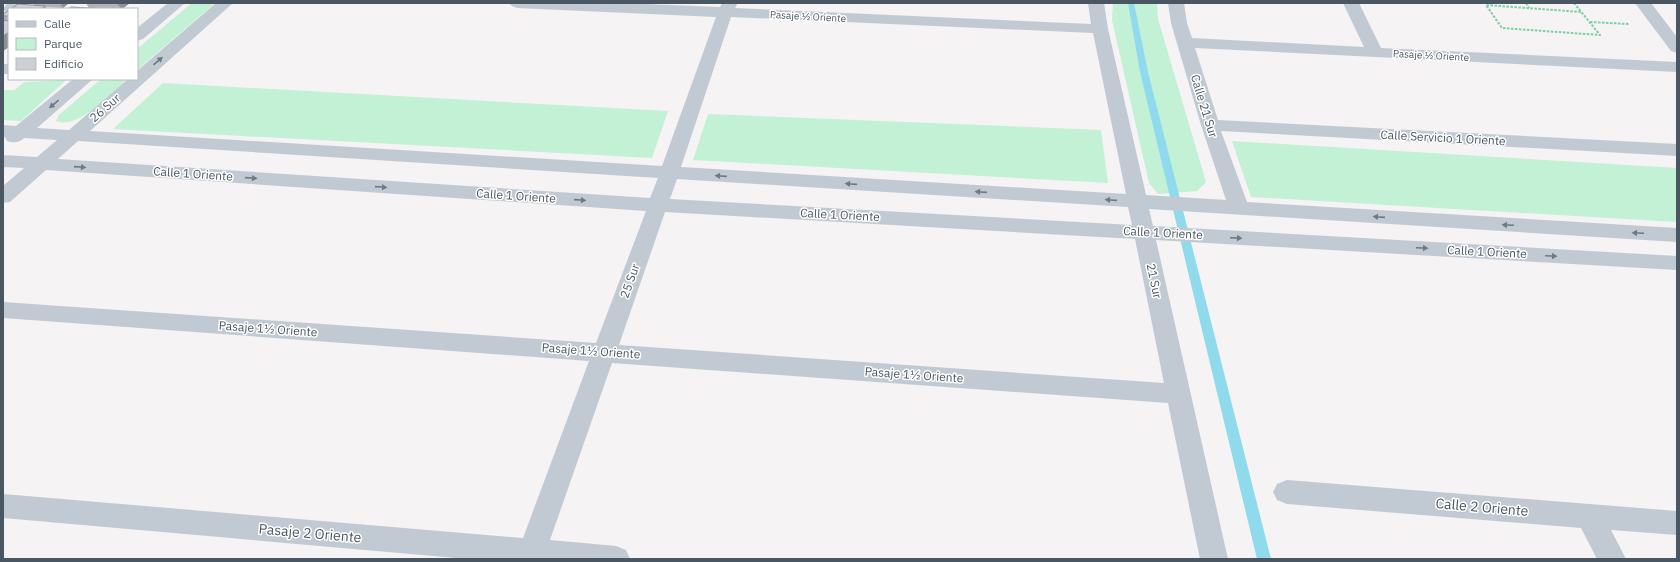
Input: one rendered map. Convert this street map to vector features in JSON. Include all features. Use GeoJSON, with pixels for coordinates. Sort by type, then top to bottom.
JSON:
{"type":"FeatureCollection","features":[{"type":"Feature","properties":{"kind":"street"},"geometry":{"type":"LineString","coordinates":[[138,35],[177,3]]}},
{"type":"Feature","properties":{"kind":"street","name":"26 Sur"},"geometry":{"type":"LineString","coordinates":[[138,79],[225,3]]}},
{"type":"Feature","properties":{"kind":"street","name":"Pasaje ½ Oriente"},"geometry":{"type":"LineString","coordinates":[[517,3],[728,8],[1100,29]]}},
{"type":"Feature","properties":{"kind":"street","name":"21 Sur"},"geometry":{"type":"LineString","coordinates":[[1096,3],[1100,29],[1214,559]]}},
{"type":"Feature","properties":{"kind":"street","name":"Calle 21 Sur"},"geometry":{"type":"LineString","coordinates":[[1176,3],[1185,43],[1210,126],[1238,208]]}},
{"type":"Feature","properties":{"kind":"street"},"geometry":{"type":"LineString","coordinates":[[1351,3],[1375,53]]}},
{"type":"Feature","properties":{"kind":"street"},"geometry":{"type":"LineString","coordinates":[[1644,3],[1677,47]]}},
{"type":"Feature","properties":{"kind":"street","name":"25 Sur"},"geometry":{"type":"LineString","coordinates":[[530,556],[728,8]]}},
{"type":"Feature","properties":{"kind":"street","name":"Pasaje ½ Oriente"},"geometry":{"type":"LineString","coordinates":[[1185,43],[1677,67]]}},
{"type":"Feature","properties":{"kind":"street"},"geometry":{"type":"LineString","coordinates":[[3,146],[12,131],[83,80]]}},
{"type":"Feature","properties":{"kind":"street","name":"26 Sur"},"geometry":{"type":"LineString","coordinates":[[3,197],[137,80]]}},
{"type":"Feature","properties":{"kind":"street","name":"Calle Servicio 1 Oriente"},"geometry":{"type":"LineString","coordinates":[[1210,126],[1677,150]]}},
{"type":"Feature","properties":{"kind":"street"},"geometry":{"type":"LineString","coordinates":[[12,131],[1677,235]]}},
{"type":"Feature","properties":{"kind":"street","name":"Calle 1 Oriente"},"geometry":{"type":"LineString","coordinates":[[3,161],[658,205],[1677,263]]}},
{"type":"Feature","properties":{"kind":"street","name":"Pasaje 1½ Oriente"},"geometry":{"type":"LineString","coordinates":[[3,310],[1179,394]]}},
{"type":"Feature","properties":{"kind":"street","name":"Calle 2 Oriente"},"geometry":{"type":"LineString","coordinates":[[1287,492],[1677,523]]}},
{"type":"Feature","properties":{"kind":"street","name":"Pasaje 2 Oriente"},"geometry":{"type":"LineString","coordinates":[[3,506],[530,556],[616,559]]}},
{"type":"Feature","properties":{"kind":"street"},"geometry":{"type":"LineString","coordinates":[[1589,516],[1612,559]]}},
{"type":"Feature","properties":{"kind":"path"},"geometry":{"type":"LineString","coordinates":[[1526,3],[1529,8]]}},
{"type":"Feature","properties":{"kind":"path"},"geometry":{"type":"LineString","coordinates":[[1485,4],[1502,28],[1600,34],[1574,3]]}},
{"type":"Feature","properties":{"kind":"path"},"geometry":{"type":"LineString","coordinates":[[1485,4],[1581,12]]}},
{"type":"Feature","properties":{"kind":"path"},"geometry":{"type":"LineString","coordinates":[[1590,22],[1661,26]]}},
{"type":"Feature","properties":{"kind":"green space"},"geometry":{"type":"Polygon","coordinates":[[[192,3],[215,3],[138,69],[138,48],[192,3]]]}},
{"type":"Feature","properties":{"kind":"green space"},"geometry":{"type":"Polygon","coordinates":[[[1113,3],[1157,3],[1158,19],[1206,182],[1197,191],[1158,194],[1149,183],[1112,20],[1113,3]]]}},
{"type":"Feature","properties":{"kind":"green space"},"geometry":{"type":"Polygon","coordinates":[[[66,80],[21,121],[3,120],[3,90],[14,90],[25,82],[66,80]]]}},
{"type":"Feature","properties":{"kind":"green space"},"geometry":{"type":"Polygon","coordinates":[[[100,80],[126,80],[94,109],[75,120],[65,122],[56,121],[59,115],[100,80]]]}},
{"type":"Feature","properties":{"kind":"green space"},"geometry":{"type":"Polygon","coordinates":[[[163,83],[668,111],[652,158],[113,129],[163,83]]]}},
{"type":"Feature","properties":{"kind":"green space"},"geometry":{"type":"Polygon","coordinates":[[[708,114],[1101,130],[1108,183],[693,160],[708,114]]]}},
{"type":"Feature","properties":{"kind":"green space"},"geometry":{"type":"Polygon","coordinates":[[[1232,141],[1677,168],[1677,222],[1251,197],[1232,141]]]}},
{"type":"Feature","properties":{"kind":"building"},"geometry":{"type":"Polygon","coordinates":[[[18,4],[45,6],[42,8],[12,8],[18,4]]]}},
{"type":"Feature","properties":{"kind":"building"},"geometry":{"type":"Polygon","coordinates":[[[8,11],[8,16],[3,16],[3,14],[8,11]]]}},
{"type":"Feature","properties":{"kind":"building"},"geometry":{"type":"Polygon","coordinates":[[[3,20],[8,21],[8,33],[3,36],[3,20]]]}},
{"type":"Feature","properties":{"kind":"waterway"},"geometry":{"type":"LineString","coordinates":[[1131,3],[1144,72],[1264,559]]}}]}
